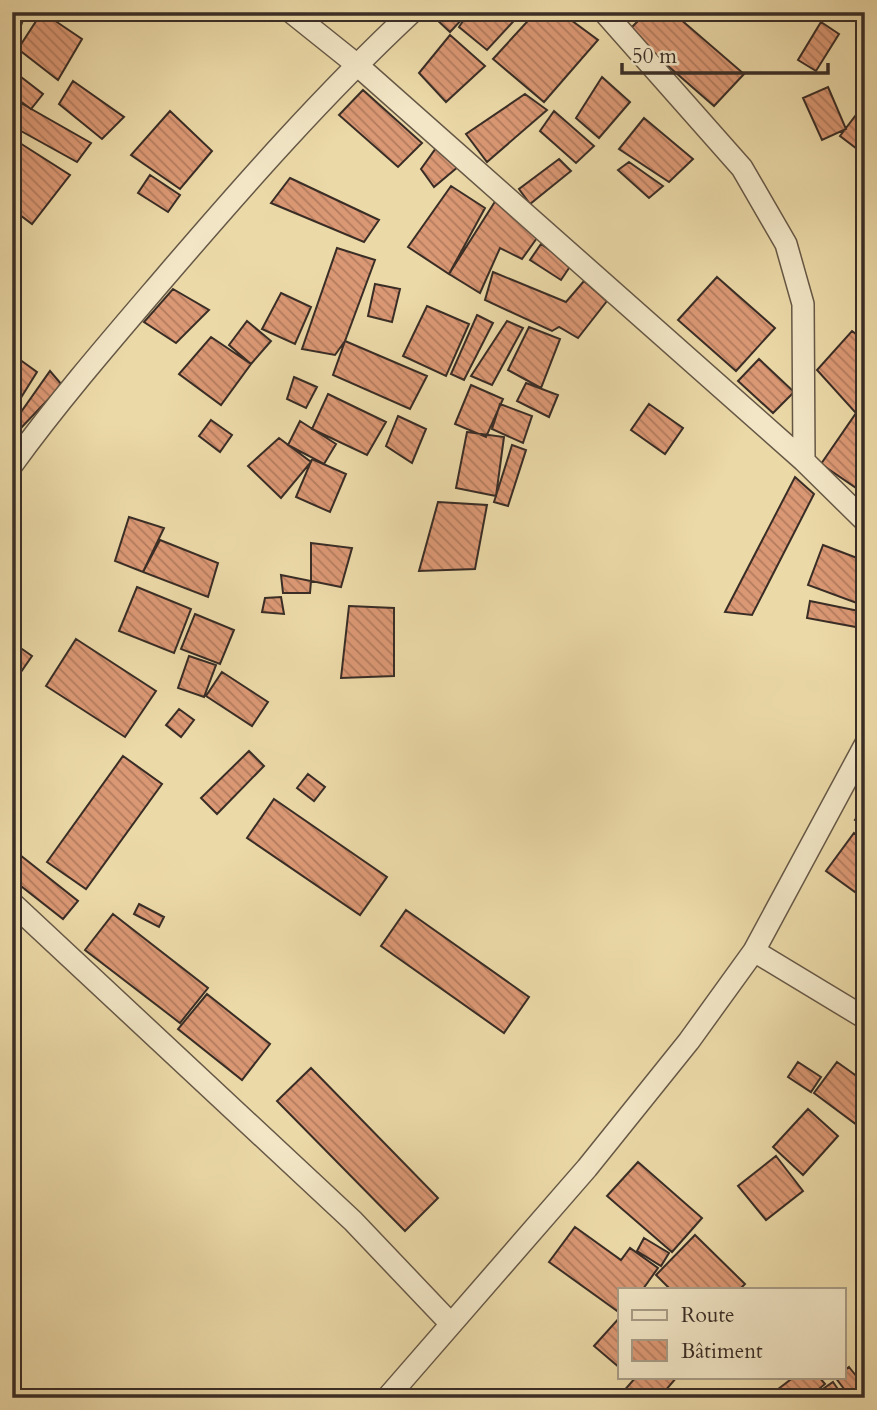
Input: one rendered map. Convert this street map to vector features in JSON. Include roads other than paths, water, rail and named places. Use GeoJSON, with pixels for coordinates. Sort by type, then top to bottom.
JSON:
{"type":"FeatureCollection","features":[{"type":"Feature","properties":{"kind":"street"},"geometry":{"type":"LineString","coordinates":[[292,12],[356,64],[804,461],[865,521]]}},
{"type":"Feature","properties":{"kind":"street"},"geometry":{"type":"LineString","coordinates":[[16,453],[229,203],[356,64],[412,12]]}},
{"type":"Feature","properties":{"kind":"street"},"geometry":{"type":"LineString","coordinates":[[604,12],[742,168],[786,244],[803,304],[804,461]]}},
{"type":"Feature","properties":{"kind":"street"},"geometry":{"type":"LineString","coordinates":[[387,1398],[604,1147],[689,1041],[754,951],[865,745]]}},
{"type":"Feature","properties":{"kind":"street"},"geometry":{"type":"LineString","coordinates":[[12,903],[353,1221],[451,1324]]}},
{"type":"Feature","properties":{"kind":"street"},"geometry":{"type":"LineString","coordinates":[[754,951],[865,1018]]}}]}
